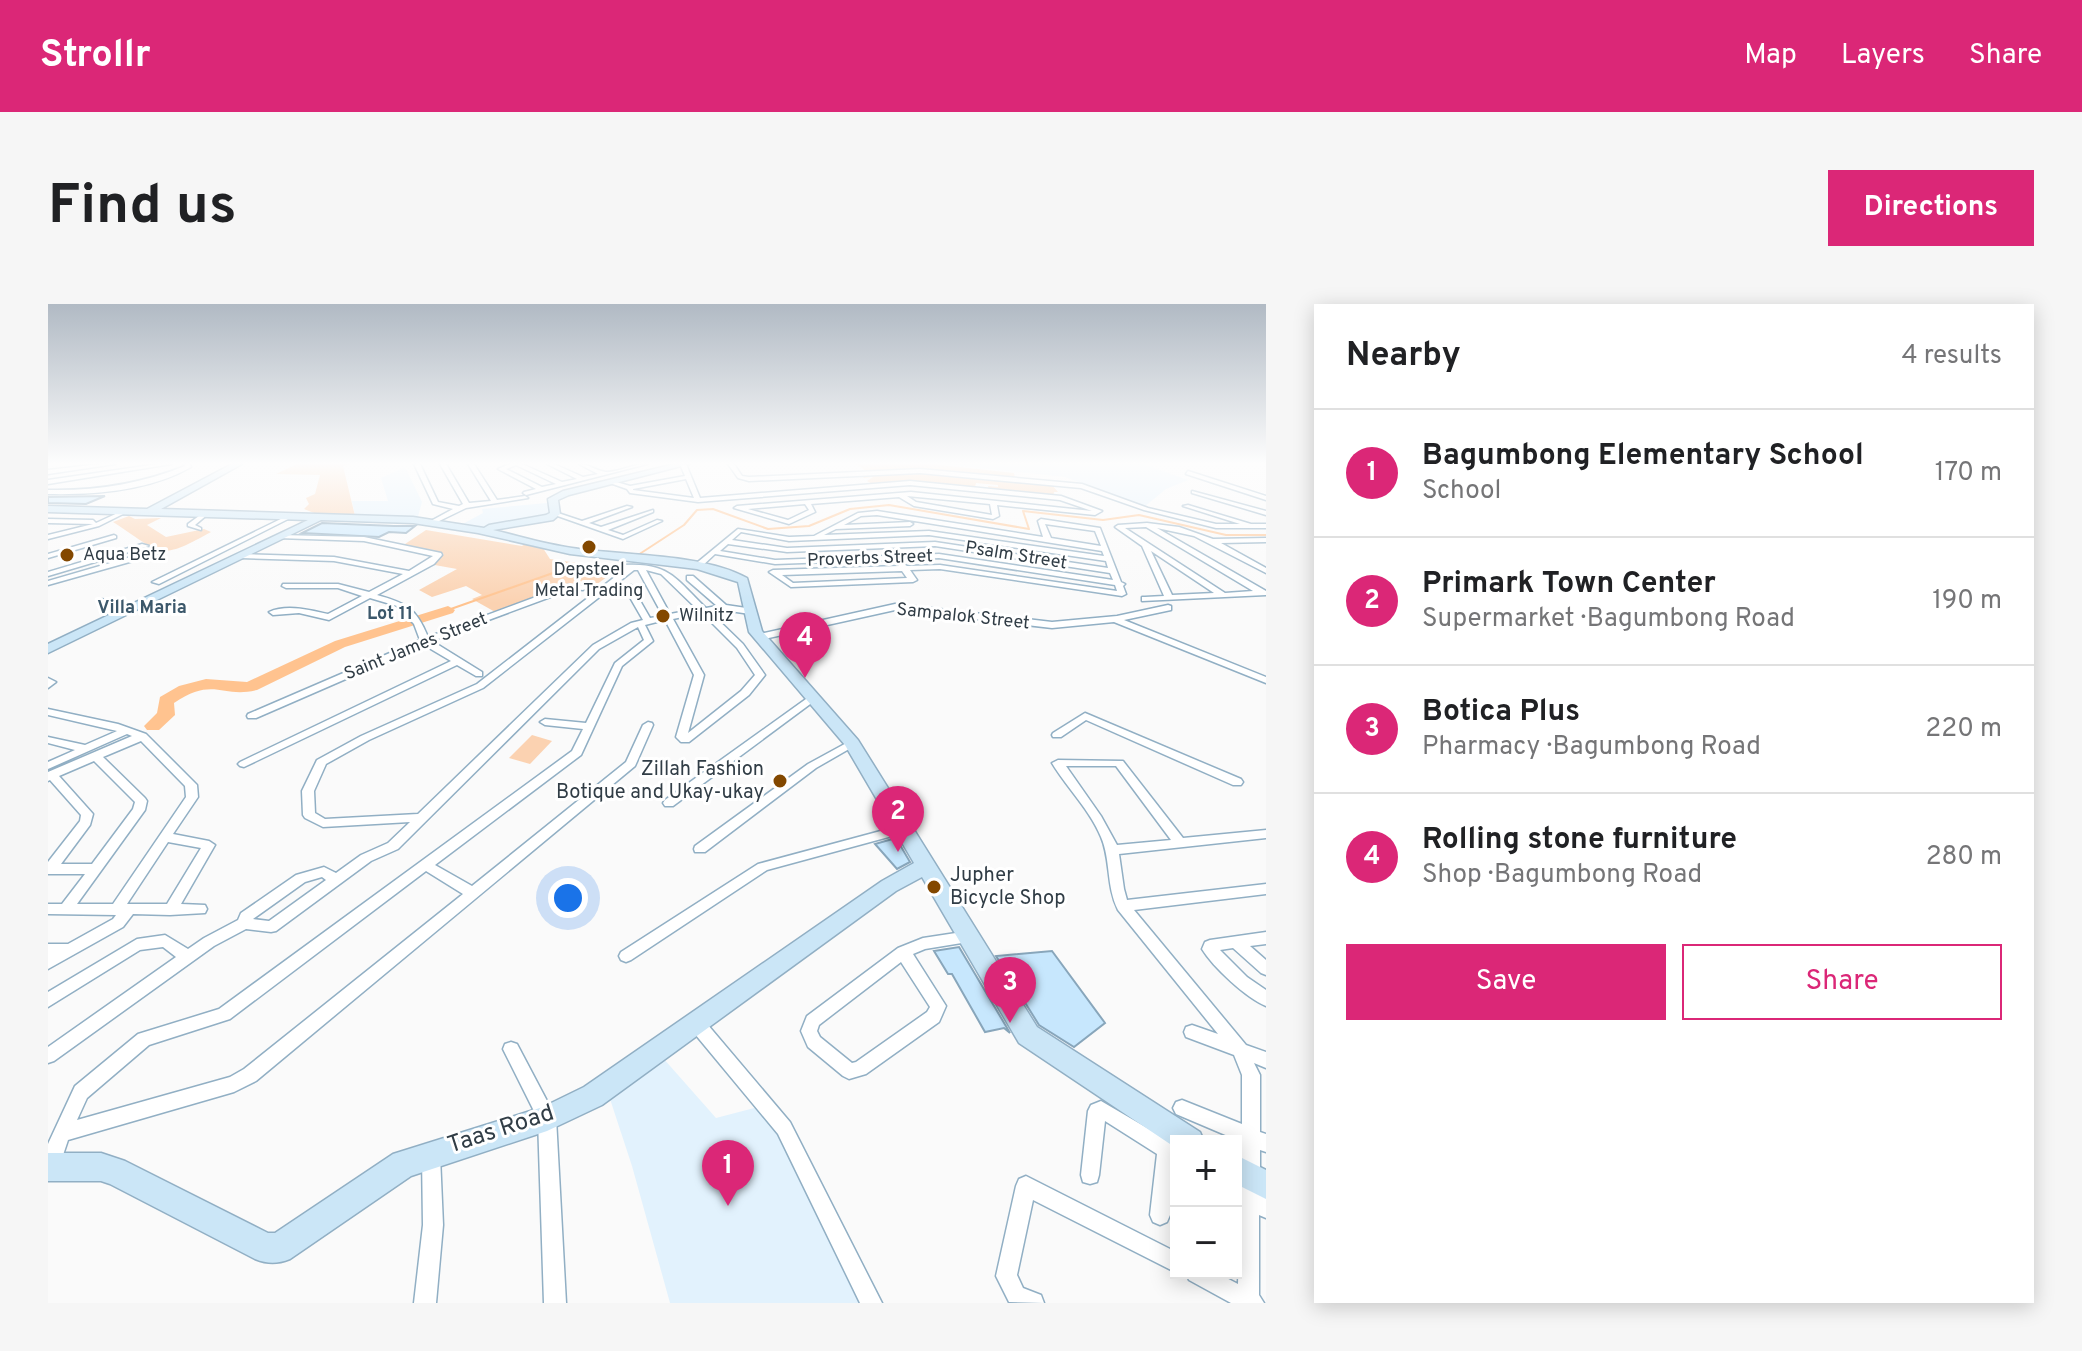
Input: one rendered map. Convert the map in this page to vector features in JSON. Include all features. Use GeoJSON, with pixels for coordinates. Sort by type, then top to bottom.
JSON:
{"type":"FeatureCollection","features":[{"type":"Feature","properties":{"kind":"main road"},"geometry":{"type":"LineString","coordinates":[[89,511],[431,523],[478,530],[632,564],[703,564],[743,580],[752,623],[762,640],[852,743],[1018,1022],[1036,1043],[1181,1135]]}},
{"type":"Feature","properties":{"kind":"main road"},"geometry":{"type":"LineString","coordinates":[[478,530],[539,521],[555,514],[555,511]]}},
{"type":"Feature","properties":{"kind":"main road"},"geometry":{"type":"LineString","coordinates":[[48,649],[322,517]]}},
{"type":"Feature","properties":{"kind":"main road","name":"Taas Road"},"geometry":{"type":"LineString","coordinates":[[49,1167],[101,1167],[115,1171],[266,1248],[279,1248],[403,1164],[547,1118],[593,1096],[889,886],[925,866]]}},
{"type":"Feature","properties":{"kind":"street"},"geometry":{"type":"LineString","coordinates":[[431,523],[453,511]]}},
{"type":"Feature","properties":{"kind":"street"},"geometry":{"type":"LineString","coordinates":[[582,524],[619,511]]}},
{"type":"Feature","properties":{"kind":"street"},"geometry":{"type":"LineString","coordinates":[[600,530],[651,511]]}},
{"type":"Feature","properties":{"kind":"street"},"geometry":{"type":"LineString","coordinates":[[747,511],[789,522],[813,511]]}},
{"type":"Feature","properties":{"kind":"street"},"geometry":{"type":"LineString","coordinates":[[954,511],[993,517],[996,516],[995,511]]}},
{"type":"Feature","properties":{"kind":"street"},"geometry":{"type":"LineString","coordinates":[[1152,511],[1221,527],[1266,526]]}},
{"type":"Feature","properties":{"kind":"street"},"geometry":{"type":"LineString","coordinates":[[1181,518],[1184,511]]}},
{"type":"Feature","properties":{"kind":"street"},"geometry":{"type":"LineString","coordinates":[[1201,511],[1251,526]]}},
{"type":"Feature","properties":{"kind":"street"},"geometry":{"type":"LineString","coordinates":[[48,537],[100,523],[124,512]]}},
{"type":"Feature","properties":{"kind":"street"},"geometry":{"type":"LineString","coordinates":[[816,537],[868,513],[1106,549]]}},
{"type":"Feature","properties":{"kind":"street"},"geometry":{"type":"LineString","coordinates":[[199,529],[190,525],[205,514]]}},
{"type":"Feature","properties":{"kind":"street"},"geometry":{"type":"LineString","coordinates":[[555,514],[624,537],[659,521]]}},
{"type":"Feature","properties":{"kind":"street"},"geometry":{"type":"LineString","coordinates":[[156,582],[291,516]]}},
{"type":"Feature","properties":{"kind":"street"},"geometry":{"type":"LineString","coordinates":[[48,521],[100,523],[114,537],[57,556],[48,565]]}},
{"type":"Feature","properties":{"kind":"street"},"geometry":{"type":"LineString","coordinates":[[775,573],[947,567],[1112,594],[1122,588],[1097,528],[1040,522],[1048,540]]}},
{"type":"Feature","properties":{"kind":"street"},"geometry":{"type":"LineString","coordinates":[[833,527],[933,523]]}},
{"type":"Feature","properties":{"kind":"street"},"geometry":{"type":"LineString","coordinates":[[1144,523],[1264,593]]}},
{"type":"Feature","properties":{"kind":"street"},"geometry":{"type":"LineString","coordinates":[[1223,595],[1117,527],[1156,523],[1203,536],[1266,571]]}},
{"type":"Feature","properties":{"kind":"street"},"geometry":{"type":"LineString","coordinates":[[1069,524],[1077,545]]}},
{"type":"Feature","properties":{"kind":"street"},"geometry":{"type":"LineString","coordinates":[[953,537],[956,527]]}},
{"type":"Feature","properties":{"kind":"street"},"geometry":{"type":"LineString","coordinates":[[723,607],[703,564],[740,530],[789,539],[929,533],[1110,559]]}},
{"type":"Feature","properties":{"kind":"street"},"geometry":{"type":"LineString","coordinates":[[65,533],[85,546]]}},
{"type":"Feature","properties":{"kind":"street"},"geometry":{"type":"LineString","coordinates":[[763,561],[791,585],[910,581],[914,578],[876,535]]}},
{"type":"Feature","properties":{"kind":"street"},"geometry":{"type":"LineString","coordinates":[[273,612],[299,610],[332,616],[438,555],[364,539],[280,537]]}},
{"type":"Feature","properties":{"kind":"street"},"geometry":{"type":"LineString","coordinates":[[1213,541],[1266,540]]}},
{"type":"Feature","properties":{"kind":"street"},"geometry":{"type":"LineString","coordinates":[[57,556],[135,541]]}},
{"type":"Feature","properties":{"kind":"street","name":"Psalm Street"},"geometry":{"type":"LineString","coordinates":[[725,541],[778,550],[935,544],[1115,571]]}},
{"type":"Feature","properties":{"kind":"street"},"geometry":{"type":"LineString","coordinates":[[48,544],[57,556],[82,574]]}},
{"type":"Feature","properties":{"kind":"street"},"geometry":{"type":"LineString","coordinates":[[1144,545],[1169,603]]}},
{"type":"Feature","properties":{"kind":"street"},"geometry":{"type":"LineString","coordinates":[[48,574],[145,546]]}},
{"type":"Feature","properties":{"kind":"street"},"geometry":{"type":"LineString","coordinates":[[48,583],[155,552]]}},
{"type":"Feature","properties":{"kind":"street"},"geometry":{"type":"LineString","coordinates":[[241,556],[334,559],[410,573]]}},
{"type":"Feature","properties":{"kind":"street","name":"Proverbs Street"},"geometry":{"type":"LineString","coordinates":[[703,564],[945,557],[1122,588]]}},
{"type":"Feature","properties":{"kind":"street"},"geometry":{"type":"LineString","coordinates":[[418,818],[323,823],[309,815],[308,791],[321,762],[365,738],[480,686],[632,564],[669,617],[699,677],[681,737],[683,740],[734,703],[760,678],[759,671],[740,646],[663,566]]}},
{"type":"Feature","properties":{"kind":"street"},"geometry":{"type":"LineString","coordinates":[[171,575],[194,579]]}},
{"type":"Feature","properties":{"kind":"street"},"geometry":{"type":"LineString","coordinates":[[286,586],[322,585],[373,594],[400,604],[417,621],[425,641],[479,674]]}},
{"type":"Feature","properties":{"kind":"street","name":"Saint James Street"},"geometry":{"type":"LineString","coordinates":[[252,716],[425,641],[571,587],[583,588]]}},
{"type":"Feature","properties":{"kind":"street"},"geometry":{"type":"LineString","coordinates":[[49,1167],[81,1092],[144,1039],[224,1014],[577,753],[618,665],[649,641],[628,587]]}},
{"type":"Feature","properties":{"kind":"street"},"geometry":{"type":"LineString","coordinates":[[1145,599],[1169,603],[1264,593]]}},
{"type":"Feature","properties":{"kind":"street"},"geometry":{"type":"LineString","coordinates":[[103,601],[139,606]]}},
{"type":"Feature","properties":{"kind":"street","name":"Sampalok Street"},"geometry":{"type":"LineString","coordinates":[[740,646],[895,607],[1041,625],[1117,619],[1169,603]]}},
{"type":"Feature","properties":{"kind":"street"},"geometry":{"type":"LineString","coordinates":[[48,1056],[186,956],[244,923],[271,927],[366,858],[393,846],[418,818],[518,725],[582,657],[644,622],[723,607],[750,611]]}},
{"type":"Feature","properties":{"kind":"street"},"geometry":{"type":"LineString","coordinates":[[1117,619],[1266,680]]}},
{"type":"Feature","properties":{"kind":"street"},"geometry":{"type":"LineString","coordinates":[[244,764],[458,661]]}},
{"type":"Feature","properties":{"kind":"street"},"geometry":{"type":"LineString","coordinates":[[669,803],[813,697]]}},
{"type":"Feature","properties":{"kind":"street"},"geometry":{"type":"LineString","coordinates":[[48,712],[142,736],[191,785],[193,792],[122,911],[118,923],[48,963]]}},
{"type":"Feature","properties":{"kind":"street"},"geometry":{"type":"LineString","coordinates":[[1057,735],[1085,716],[1237,782]]}},
{"type":"Feature","properties":{"kind":"street"},"geometry":{"type":"LineString","coordinates":[[545,722],[590,727]]}},
{"type":"Feature","properties":{"kind":"street"},"geometry":{"type":"LineString","coordinates":[[61,1133],[234,1084],[250,1075],[631,764],[648,725]]}},
{"type":"Feature","properties":{"kind":"street"},"geometry":{"type":"LineString","coordinates":[[49,869],[86,822],[87,814],[49,773],[128,730]]}},
{"type":"Feature","properties":{"kind":"street"},"geometry":{"type":"LineString","coordinates":[[91,752],[142,736]]}},
{"type":"Feature","properties":{"kind":"street"},"geometry":{"type":"LineString","coordinates":[[48,740],[91,752],[141,801],[139,810],[66,909]]}},
{"type":"Feature","properties":{"kind":"street"},"geometry":{"type":"LineString","coordinates":[[700,849],[812,766],[852,743]]}},
{"type":"Feature","properties":{"kind":"street"},"geometry":{"type":"LineString","coordinates":[[1091,762],[1110,751]]}},
{"type":"Feature","properties":{"kind":"street"},"geometry":{"type":"LineString","coordinates":[[1180,843],[1122,765],[1114,762],[1060,761],[1059,765],[1106,834],[1112,850],[1117,892],[1123,906],[1240,1050],[1251,1075],[1258,1140],[1251,1188],[1250,1302],[1207,1279]]}},
{"type":"Feature","properties":{"kind":"street"},"geometry":{"type":"LineString","coordinates":[[626,956],[763,867],[903,829]]}},
{"type":"Feature","properties":{"kind":"street"},"geometry":{"type":"LineString","coordinates":[[1112,850],[1266,834]]}},
{"type":"Feature","properties":{"kind":"street"},"geometry":{"type":"LineString","coordinates":[[165,837],[209,845],[170,910]]}},
{"type":"Feature","properties":{"kind":"street"},"geometry":{"type":"LineString","coordinates":[[426,865],[474,894]]}},
{"type":"Feature","properties":{"kind":"street"},"geometry":{"type":"LineString","coordinates":[[49,869],[95,869]]}},
{"type":"Feature","properties":{"kind":"street"},"geometry":{"type":"LineString","coordinates":[[244,923],[246,917],[301,878],[324,872],[337,880]]}},
{"type":"Feature","properties":{"kind":"street"},"geometry":{"type":"LineString","coordinates":[[1123,906],[1266,889]]}},
{"type":"Feature","properties":{"kind":"street"},"geometry":{"type":"LineString","coordinates":[[48,909],[200,909]]}},
{"type":"Feature","properties":{"kind":"street"},"geometry":{"type":"LineString","coordinates":[[903,952],[938,1006],[937,1011],[860,1069],[849,1071],[814,1042],[809,1031],[813,1021],[903,952],[923,944],[969,937]]}},
{"type":"Feature","properties":{"kind":"street"},"geometry":{"type":"LineString","coordinates":[[1266,938],[1210,946],[1209,949],[1266,999]]}},
{"type":"Feature","properties":{"kind":"street"},"geometry":{"type":"LineString","coordinates":[[48,1000],[137,945],[165,941],[186,956]]}},
{"type":"Feature","properties":{"kind":"street"},"geometry":{"type":"LineString","coordinates":[[1236,942],[1266,969]]}},
{"type":"Feature","properties":{"kind":"street"},"geometry":{"type":"LineString","coordinates":[[48,950],[68,950]]}},
{"type":"Feature","properties":{"kind":"street"},"geometry":{"type":"LineString","coordinates":[[696,1023],[784,1128],[871,1303]]}},
{"type":"Feature","properties":{"kind":"street"},"geometry":{"type":"LineString","coordinates":[[1192,1032],[1266,1060]]}},
{"type":"Feature","properties":{"kind":"street"},"geometry":{"type":"LineString","coordinates":[[511,1049],[547,1118],[555,1303]]}},
{"type":"Feature","properties":{"kind":"street"},"geometry":{"type":"LineString","coordinates":[[1182,1108],[1258,1140]]}},
{"type":"Feature","properties":{"kind":"street"},"geometry":{"type":"LineString","coordinates":[[1090,1175],[1097,1111],[1105,1109],[1170,1151]]}},
{"type":"Feature","properties":{"kind":"street"},"geometry":{"type":"LineString","coordinates":[[425,1303],[433,1225],[431,1153]]}},
{"type":"Feature","properties":{"kind":"street"},"geometry":{"type":"LineString","coordinates":[[1160,1215],[1170,1162]]}},
{"type":"Feature","properties":{"kind":"street"},"geometry":{"type":"LineString","coordinates":[[1033,1303],[1016,1295],[1008,1286],[1006,1276],[1026,1186],[1170,1260]]}},
{"type":"Feature","properties":{"kind":"shaded area"},"geometry":{"type":"Polygon","coordinates":[[[308,511],[354,511],[355,516],[319,515],[308,511]]]}},
{"type":"Feature","properties":{"kind":"shaded area"},"geometry":{"type":"Polygon","coordinates":[[[354,511],[420,511],[417,520],[355,516],[354,511]]]}},
{"type":"Feature","properties":{"kind":"shaded area"},"geometry":{"type":"Polygon","coordinates":[[[482,511],[550,511],[551,514],[478,529],[459,526],[482,511]]]}},
{"type":"Feature","properties":{"kind":"shaded area"},"geometry":{"type":"Polygon","coordinates":[[[129,516],[135,519],[161,518],[147,525],[166,537],[204,529],[211,532],[180,548],[160,550],[113,522],[129,516]]]}},
{"type":"Feature","properties":{"kind":"shaded area"},"geometry":{"type":"Polygon","coordinates":[[[426,530],[522,546],[528,542],[541,545],[550,559],[618,569],[593,587],[571,586],[497,613],[472,599],[482,595],[466,586],[432,597],[419,590],[457,569],[429,564],[444,554],[402,546],[426,530]]]}},
{"type":"Feature","properties":{"kind":"shaded area"},"geometry":{"type":"Polygon","coordinates":[[[532,735],[552,741],[530,764],[509,758],[532,735]]]}},
{"type":"Feature","properties":{"kind":"shaded area"},"geometry":{"type":"Polygon","coordinates":[[[663,1058],[716,1118],[758,1107],[776,1131],[861,1303],[670,1303],[609,1096],[663,1058]]]}},
{"type":"Feature","properties":{"kind":"building"},"geometry":{"type":"Polygon","coordinates":[[[322,523],[415,526],[406,533],[389,532],[379,537],[302,533],[322,523]]]}},
{"type":"Feature","properties":{"kind":"building"},"geometry":{"type":"Polygon","coordinates":[[[896,838],[910,862],[897,869],[875,844],[896,838]]]}},
{"type":"Feature","properties":{"kind":"building"},"geometry":{"type":"Polygon","coordinates":[[[959,947],[1010,1033],[1004,1028],[985,1032],[952,974],[948,974],[934,951],[959,947]]]}},
{"type":"Feature","properties":{"kind":"building"},"geometry":{"type":"Polygon","coordinates":[[[1052,951],[1105,1023],[1074,1047],[1039,1025],[996,956],[1052,951]]]}},
{"type":"Feature","properties":{"kind":"waterway"},"geometry":{"type":"LineString","coordinates":[[638,555],[684,525],[696,511]]}},
{"type":"Feature","properties":{"kind":"waterway"},"geometry":{"type":"LineString","coordinates":[[717,511],[768,529],[809,526],[846,511]]}},
{"type":"Feature","properties":{"kind":"waterway"},"geometry":{"type":"LineString","coordinates":[[922,511],[1029,529],[1023,511],[1103,520],[1139,515],[1226,535],[1266,535]]}},
{"type":"Feature","properties":{"kind":"waterway"},"geometry":{"type":"LineString","coordinates":[[448,610],[553,573],[613,566],[631,559]]}},
{"type":"Feature","properties":{"kind":"waterway"},"geometry":{"type":"LineString","coordinates":[[153,726],[166,715],[166,701],[192,687],[206,683],[251,687],[340,644],[448,610]]}},
{"type":"Feature","properties":{"kind":"place","name":"Depsteel Metal Trading"},"geometry":{"type":"Point","coordinates":[589,547]}},
{"type":"Feature","properties":{"kind":"place","name":"Aqua Betz"},"geometry":{"type":"Point","coordinates":[67,555]}},
{"type":"Feature","properties":{"kind":"place","name":"Wilnitz"},"geometry":{"type":"Point","coordinates":[663,616]}},
{"type":"Feature","properties":{"kind":"place","name":"Rolling stone furniture"},"geometry":{"type":"Point","coordinates":[805,678]}},
{"type":"Feature","properties":{"kind":"place","name":"Zillah Fashion Botique and Ukay-ukay"},"geometry":{"type":"Point","coordinates":[780,781]}},
{"type":"Feature","properties":{"kind":"place","name":"Primark Town Center"},"geometry":{"type":"Point","coordinates":[898,852]}},
{"type":"Feature","properties":{"kind":"place","name":"Jupher Bicycle Shop"},"geometry":{"type":"Point","coordinates":[934,887]}},
{"type":"Feature","properties":{"kind":"place","name":"Botica Plus"},"geometry":{"type":"Point","coordinates":[1010,1023]}},
{"type":"Feature","properties":{"kind":"place","name":"Bagumbong Elementary School"},"geometry":{"type":"Point","coordinates":[728,1206]}},
{"type":"Feature","properties":{"kind":"district","name":"Villa Maria"},"geometry":{"type":"Point","coordinates":[142,608]}},
{"type":"Feature","properties":{"kind":"district","name":"Lot 11"},"geometry":{"type":"Point","coordinates":[390,614]}}]}
